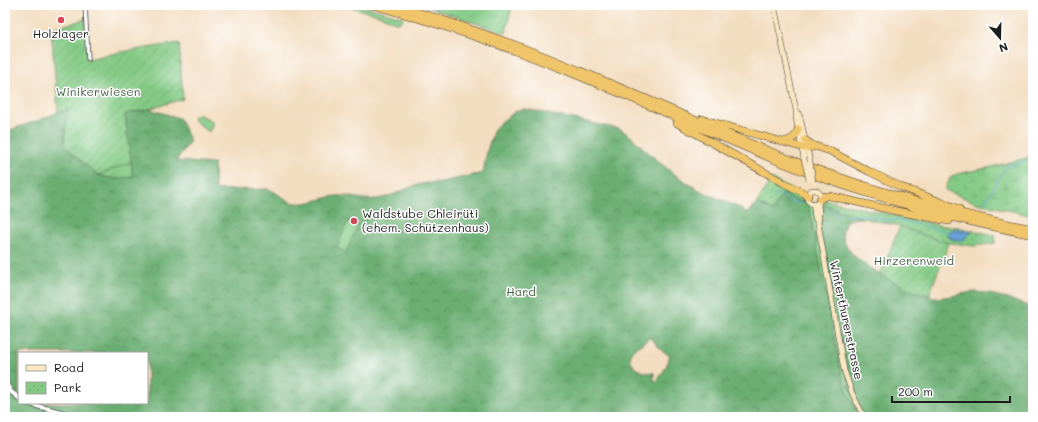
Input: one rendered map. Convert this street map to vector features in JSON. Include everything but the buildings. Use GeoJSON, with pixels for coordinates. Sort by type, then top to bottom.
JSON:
{"type":"FeatureCollection","features":[{"type":"Feature","properties":{"kind":"highway"},"geometry":{"type":"LineString","coordinates":[[372,5],[500,45],[818,177],[863,192],[964,221],[1033,235]]}},
{"type":"Feature","properties":{"kind":"highway"},"geometry":{"type":"LineString","coordinates":[[394,5],[451,22],[526,49],[777,154],[854,182],[939,208],[1033,229]]}},
{"type":"Feature","properties":{"kind":"highway"},"geometry":{"type":"LineString","coordinates":[[651,107],[696,134],[805,194],[811,193]]}},
{"type":"Feature","properties":{"kind":"highway"},"geometry":{"type":"LineString","coordinates":[[670,109],[804,148],[817,147]]}},
{"type":"Feature","properties":{"kind":"highway"},"geometry":{"type":"LineString","coordinates":[[783,142],[794,137],[798,129]]}},
{"type":"Feature","properties":{"kind":"highway"},"geometry":{"type":"LineString","coordinates":[[805,140],[901,187],[936,201],[1003,223]]}},
{"type":"Feature","properties":{"kind":"highway"},"geometry":{"type":"LineString","coordinates":[[817,202],[825,196],[830,196],[937,219],[1013,231]]}},
{"type":"Feature","properties":{"kind":"main road","name":"Winterthurerstrasse"},"geometry":{"type":"LineString","coordinates":[[774,5],[796,110],[798,129],[810,162],[811,193],[808,200],[817,202]]}},
{"type":"Feature","properties":{"kind":"main road","name":"Winterthurerstrasse"},"geometry":{"type":"LineString","coordinates":[[796,110],[800,117],[805,140],[804,159],[811,181]]}},
{"type":"Feature","properties":{"kind":"main road","name":"Winterthurerstrasse"},"geometry":{"type":"LineString","coordinates":[[811,193],[820,194],[817,202],[815,218],[818,223],[844,370],[849,386],[864,417]]}},
{"type":"Feature","properties":{"kind":"street"},"geometry":{"type":"LineString","coordinates":[[85,5],[88,59]]}},
{"type":"Feature","properties":{"kind":"street"},"geometry":{"type":"LineString","coordinates":[[5,382],[10,390],[18,397]]}},
{"type":"Feature","properties":{"kind":"street"},"geometry":{"type":"LineString","coordinates":[[31,404],[70,414],[75,417]]}},
{"type":"Feature","properties":{"kind":"green space"},"geometry":{"type":"Polygon","coordinates":[[[344,5],[359,5],[402,17],[403,20],[397,23],[382,16],[344,5]]]}},
{"type":"Feature","properties":{"kind":"green space"},"geometry":{"type":"Polygon","coordinates":[[[425,5],[512,5],[506,33],[425,5]]]}},
{"type":"Feature","properties":{"kind":"green space","name":"Winikerwiesen"},"geometry":{"type":"Polygon","coordinates":[[[85,19],[88,59],[179,43],[183,99],[125,114],[131,162],[98,175],[64,145],[68,109],[58,112],[51,28],[85,19]]]}},
{"type":"Feature","properties":{"kind":"green space","name":"Hard"},"geometry":{"type":"Polygon","coordinates":[[[68,108],[69,150],[98,175],[115,179],[133,177],[125,114],[149,109],[179,118],[190,141],[176,161],[214,164],[215,190],[268,189],[288,200],[295,203],[300,203],[337,196],[366,199],[381,198],[391,196],[417,185],[441,182],[483,173],[487,151],[494,129],[516,111],[525,109],[620,129],[677,176],[697,189],[740,208],[747,214],[757,203],[772,211],[783,193],[800,202],[805,198],[809,207],[841,372],[848,394],[860,417],[5,417],[5,147],[11,145],[7,131],[68,108]],[[649,338],[631,352],[630,359],[634,367],[643,372],[654,373],[654,381],[657,381],[666,367],[670,355],[661,350],[652,339],[649,338]]]}},
{"type":"Feature","properties":{"kind":"green space"},"geometry":{"type":"Polygon","coordinates":[[[198,114],[213,122],[210,131],[207,131],[193,119],[193,117],[198,114]]]}},
{"type":"Feature","properties":{"kind":"green space"},"geometry":{"type":"Polygon","coordinates":[[[1033,156],[1033,216],[977,203],[945,190],[950,178],[957,174],[992,167],[1033,156]]]}},
{"type":"Feature","properties":{"kind":"green space"},"geometry":{"type":"Polygon","coordinates":[[[131,162],[133,177],[115,179],[98,175],[131,162]]]}},
{"type":"Feature","properties":{"kind":"green space"},"geometry":{"type":"Polygon","coordinates":[[[771,178],[805,198],[800,202],[783,193],[772,211],[757,203],[771,178]]]}},
{"type":"Feature","properties":{"kind":"green space"},"geometry":{"type":"Polygon","coordinates":[[[820,199],[943,226],[961,227],[963,229],[995,235],[995,243],[974,246],[937,240],[900,226],[863,218],[818,202],[820,199]]]}},
{"type":"Feature","properties":{"kind":"green space"},"geometry":{"type":"Polygon","coordinates":[[[818,202],[863,218],[852,219],[844,226],[843,236],[846,245],[860,261],[880,274],[905,287],[934,297],[945,297],[970,292],[990,294],[1033,308],[1033,417],[864,417],[849,386],[819,218],[818,202]]]}},
{"type":"Feature","properties":{"kind":"green space"},"geometry":{"type":"Polygon","coordinates":[[[816,203],[864,417],[860,417],[848,394],[841,372],[808,204],[816,203]]]}},
{"type":"Feature","properties":{"kind":"green space"},"geometry":{"type":"Polygon","coordinates":[[[348,221],[358,225],[346,252],[337,248],[348,221]]]}},
{"type":"Feature","properties":{"kind":"green space","name":"Hirzerenweid"},"geometry":{"type":"Polygon","coordinates":[[[900,226],[949,243],[929,295],[913,291],[880,275],[900,226]]]}},
{"type":"Feature","properties":{"kind":"water"},"geometry":{"type":"Polygon","coordinates":[[[953,229],[970,231],[971,233],[963,240],[954,240],[947,235],[953,229]]]}},
{"type":"Feature","properties":{"kind":"waterway"},"geometry":{"type":"LineString","coordinates":[[983,203],[1005,167],[1033,159]]}},
{"type":"Feature","properties":{"kind":"waterway"},"geometry":{"type":"LineString","coordinates":[[774,196],[781,195],[790,201],[801,204]]}},
{"type":"Feature","properties":{"kind":"waterway"},"geometry":{"type":"LineString","coordinates":[[827,210],[835,212],[839,215]]}},
{"type":"Feature","properties":{"kind":"waterway"},"geometry":{"type":"LineString","coordinates":[[845,215],[863,215],[887,220],[900,220],[944,231],[950,231]]}},
{"type":"Feature","properties":{"kind":"place","name":"Holzlager"},"geometry":{"type":"Point","coordinates":[61,20]}},
{"type":"Feature","properties":{"kind":"place","name":"Waldstube Chleirüti (ehem. Schützenhaus)"},"geometry":{"type":"Point","coordinates":[354,221]}}]}
